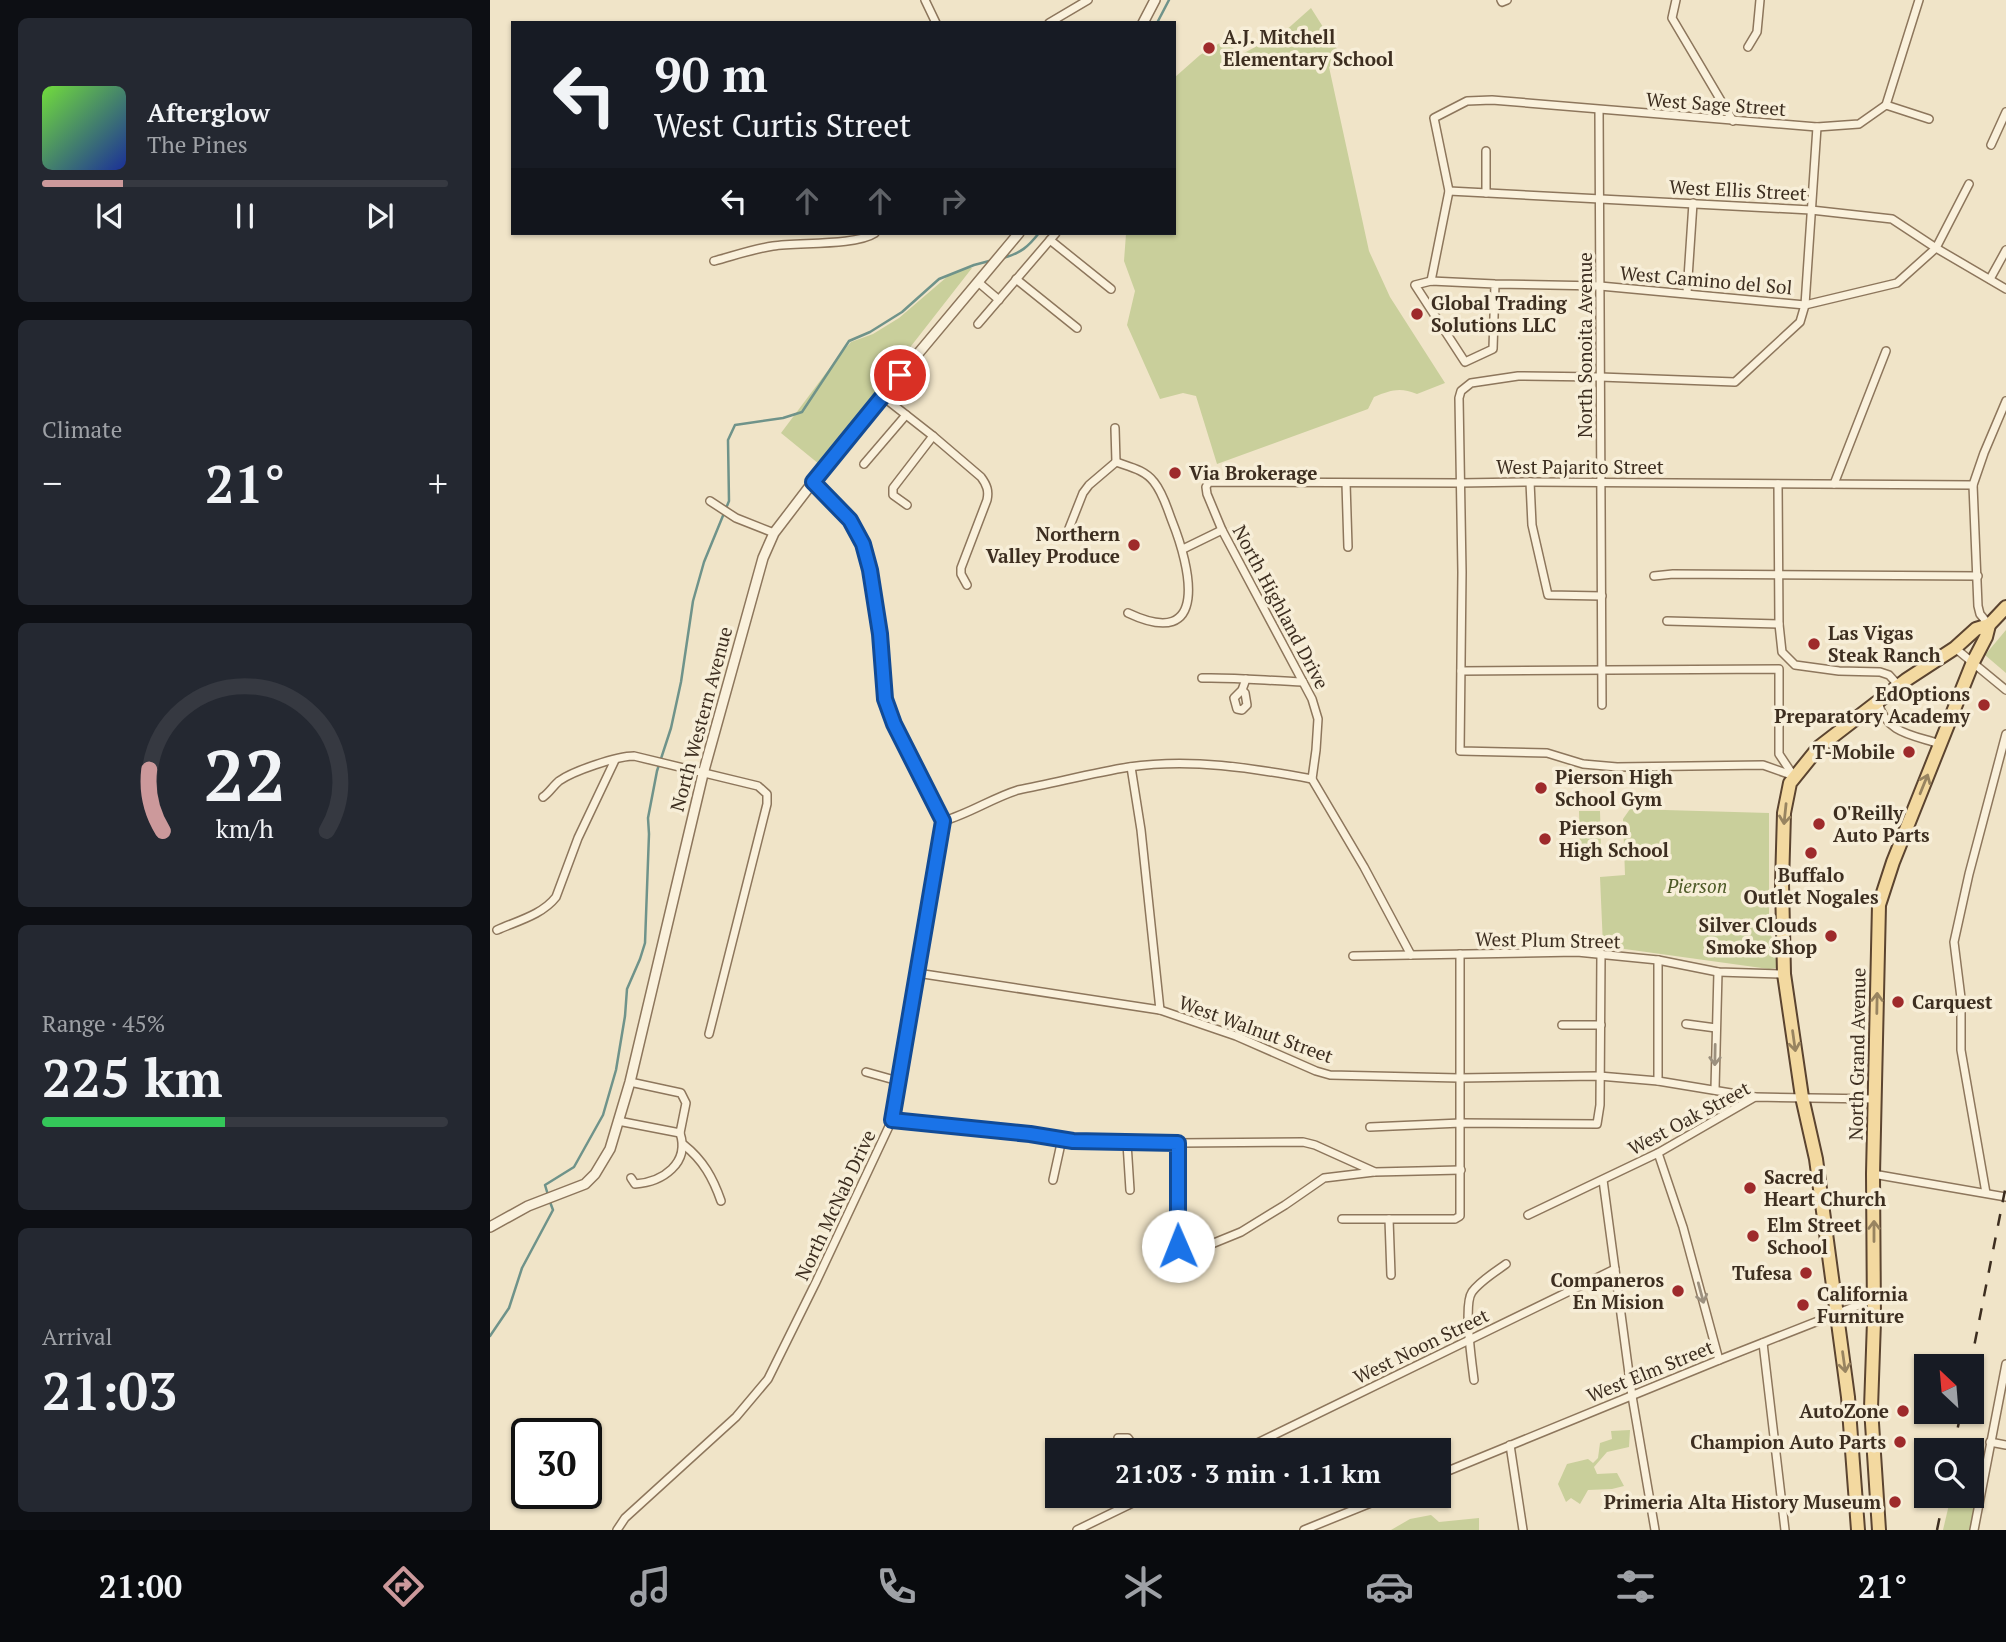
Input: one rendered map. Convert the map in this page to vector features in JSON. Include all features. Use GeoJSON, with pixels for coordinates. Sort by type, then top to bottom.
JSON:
{"type":"FeatureCollection","features":[{"type":"Feature","properties":{"kind":"main road","name":"North Grand Avenue"},"geometry":{"type":"LineString","coordinates":[[1879,1530],[1871,1408],[1879,905],[1893,862],[1973,662],[1989,625],[2006,607]]}},
{"type":"Feature","properties":{"kind":"main road"},"geometry":{"type":"LineString","coordinates":[[1858,1530],[1852,1433],[1837,1312],[1816,1159],[1802,1097],[1784,974],[1784,813],[1790,783],[1819,747],[1899,686],[1955,648],[1976,629],[1989,625]]}},
{"type":"Feature","properties":{"kind":"street"},"geometry":{"type":"LineString","coordinates":[[925,0],[935,21]]}},
{"type":"Feature","properties":{"kind":"street"},"geometry":{"type":"LineString","coordinates":[[1052,21],[1088,0]]}},
{"type":"Feature","properties":{"kind":"street"},"geometry":{"type":"LineString","coordinates":[[1144,21],[1154,0]]}},
{"type":"Feature","properties":{"kind":"street"},"geometry":{"type":"LineString","coordinates":[[1676,0],[1672,18],[1733,121]]}},
{"type":"Feature","properties":{"kind":"street"},"geometry":{"type":"LineString","coordinates":[[1748,47],[1757,32],[1760,0]]}},
{"type":"Feature","properties":{"kind":"street"},"geometry":{"type":"LineString","coordinates":[[1919,0],[1886,105],[1929,119]]}},
{"type":"Feature","properties":{"kind":"street","name":"West Sage Street"},"geometry":{"type":"LineString","coordinates":[[1449,191],[1434,118],[1467,101],[1492,100],[1817,127],[1859,124],[1886,105]]}},
{"type":"Feature","properties":{"kind":"street","name":"North Sonoita Avenue"},"geometry":{"type":"LineString","coordinates":[[1599,110],[1602,705]]}},
{"type":"Feature","properties":{"kind":"street"},"geometry":{"type":"LineString","coordinates":[[1991,145],[2006,112]]}},
{"type":"Feature","properties":{"kind":"street"},"geometry":{"type":"LineString","coordinates":[[1794,776],[1763,765],[1617,767],[1583,764],[1547,752],[1460,751],[1462,572],[1459,398],[1461,391],[1471,383],[1518,376],[1735,382],[1800,322],[1805,305],[1817,127]]}},
{"type":"Feature","properties":{"kind":"street"},"geometry":{"type":"LineString","coordinates":[[1486,151],[1486,192]]}},
{"type":"Feature","properties":{"kind":"street"},"geometry":{"type":"LineString","coordinates":[[1936,248],[1969,184]]}},
{"type":"Feature","properties":{"kind":"street"},"geometry":{"type":"LineString","coordinates":[[1431,281],[1449,191]]}},
{"type":"Feature","properties":{"kind":"street","name":"West Ellis Street"},"geometry":{"type":"LineString","coordinates":[[1449,191],[1811,210],[1892,219],[2006,289]]}},
{"type":"Feature","properties":{"kind":"street"},"geometry":{"type":"LineString","coordinates":[[1687,293],[1693,203]]}},
{"type":"Feature","properties":{"kind":"street"},"geometry":{"type":"LineString","coordinates":[[714,261],[769,246],[847,242],[871,235]]}},
{"type":"Feature","properties":{"kind":"street","name":"North Western Avenue"},"geometry":{"type":"LineString","coordinates":[[490,1227],[528,1206],[585,1184],[602,1164],[610,1149],[630,1082],[703,774],[763,558],[774,533],[882,396],[1017,235]]}},
{"type":"Feature","properties":{"kind":"street"},"geometry":{"type":"LineString","coordinates":[[978,324],[1054,235]]}},
{"type":"Feature","properties":{"kind":"street"},"geometry":{"type":"LineString","coordinates":[[1050,240],[1111,289]]}},
{"type":"Feature","properties":{"kind":"street","name":"West Camino del Sol"},"geometry":{"type":"LineString","coordinates":[[1495,284],[1493,349],[1465,362],[1415,285],[1431,281],[1600,286],[1805,305],[1897,283],[1936,248]]}},
{"type":"Feature","properties":{"kind":"street"},"geometry":{"type":"LineString","coordinates":[[1990,279],[2006,250]]}},
{"type":"Feature","properties":{"kind":"street"},"geometry":{"type":"LineString","coordinates":[[1016,279],[1077,328]]}},
{"type":"Feature","properties":{"kind":"street"},"geometry":{"type":"LineString","coordinates":[[978,282],[999,300]]}},
{"type":"Feature","properties":{"kind":"street"},"geometry":{"type":"LineString","coordinates":[[1834,484],[1886,351]]}},
{"type":"Feature","properties":{"kind":"street"},"geometry":{"type":"LineString","coordinates":[[882,396],[981,477],[988,491],[961,568],[967,585]]}},
{"type":"Feature","properties":{"kind":"street"},"geometry":{"type":"LineString","coordinates":[[1989,625],[1980,614],[1978,606],[1973,485],[1983,453],[2006,401]]}},
{"type":"Feature","properties":{"kind":"street"},"geometry":{"type":"LineString","coordinates":[[864,464],[906,415]]}},
{"type":"Feature","properties":{"kind":"street"},"geometry":{"type":"LineString","coordinates":[[1115,428],[1116,463]]}},
{"type":"Feature","properties":{"kind":"street"},"geometry":{"type":"LineString","coordinates":[[906,505],[892,494],[893,488],[933,436]]}},
{"type":"Feature","properties":{"kind":"street"},"geometry":{"type":"LineString","coordinates":[[1066,536],[1083,493],[1116,463]]}},
{"type":"Feature","properties":{"kind":"street"},"geometry":{"type":"LineString","coordinates":[[1116,463],[1140,471],[1154,482],[1161,493],[1183,549],[1189,587],[1186,611],[1170,622],[1139,618],[1128,613]]}},
{"type":"Feature","properties":{"kind":"street"},"geometry":{"type":"LineString","coordinates":[[813,482],[850,520],[863,544],[880,634],[885,699],[894,724],[943,821],[1018,790],[1131,767],[1224,765],[1312,779],[1411,954]]}},
{"type":"Feature","properties":{"kind":"street","name":"West Pajarito Street"},"geometry":{"type":"LineString","coordinates":[[1209,502],[1206,487],[1209,482],[1973,485]]}},
{"type":"Feature","properties":{"kind":"street"},"geometry":{"type":"LineString","coordinates":[[1531,482],[1532,525],[1548,595],[1602,596]]}},
{"type":"Feature","properties":{"kind":"street"},"geometry":{"type":"LineString","coordinates":[[1346,483],[1348,547]]}},
{"type":"Feature","properties":{"kind":"street"},"geometry":{"type":"LineString","coordinates":[[1778,484],[1779,624],[1782,652],[1795,665],[1839,671],[1880,672],[1889,676],[1899,686]]}},
{"type":"Feature","properties":{"kind":"street"},"geometry":{"type":"LineString","coordinates":[[710,501],[736,518],[774,533]]}},
{"type":"Feature","properties":{"kind":"street","name":"North Highland Drive"},"geometry":{"type":"LineString","coordinates":[[1209,502],[1312,699],[1318,719],[1312,779]]}},
{"type":"Feature","properties":{"kind":"street"},"geometry":{"type":"LineString","coordinates":[[1183,549],[1223,530]]}},
{"type":"Feature","properties":{"kind":"street"},"geometry":{"type":"LineString","coordinates":[[1654,576],[1978,576]]}},
{"type":"Feature","properties":{"kind":"street"},"geometry":{"type":"LineString","coordinates":[[1667,621],[1779,624]]}},
{"type":"Feature","properties":{"kind":"street"},"geometry":{"type":"LineString","coordinates":[[1955,648],[2006,690]]}},
{"type":"Feature","properties":{"kind":"street"},"geometry":{"type":"LineString","coordinates":[[1461,671],[1779,669],[1779,754],[1794,776]]}},
{"type":"Feature","properties":{"kind":"street"},"geometry":{"type":"LineString","coordinates":[[1202,678],[1236,677],[1303,682]]}},
{"type":"Feature","properties":{"kind":"street"},"geometry":{"type":"LineString","coordinates":[[1242,690],[1246,679]]}},
{"type":"Feature","properties":{"kind":"street"},"geometry":{"type":"LineString","coordinates":[[1878,702],[1880,712],[1887,722],[1899,730],[1940,744]]}},
{"type":"Feature","properties":{"kind":"street"},"geometry":{"type":"LineString","coordinates":[[1986,1193],[1961,1050],[1961,998],[1954,942],[2006,734]]}},
{"type":"Feature","properties":{"kind":"street"},"geometry":{"type":"LineString","coordinates":[[543,797],[568,776],[625,756],[750,783],[767,794],[767,804],[709,1034]]}},
{"type":"Feature","properties":{"kind":"street"},"geometry":{"type":"LineString","coordinates":[[497,930],[540,911],[556,897],[578,838],[615,760]]}},
{"type":"Feature","properties":{"kind":"street"},"geometry":{"type":"LineString","coordinates":[[1131,767],[1160,1010]]}},
{"type":"Feature","properties":{"kind":"street","name":"North McNab Drive"},"geometry":{"type":"LineString","coordinates":[[617,1530],[625,1518],[736,1417],[768,1379],[892,1120],[943,821]]}},
{"type":"Feature","properties":{"kind":"street","name":"West Plum Street"},"geometry":{"type":"LineString","coordinates":[[1353,956],[1577,952],[1658,960],[1718,972],[1784,974]]}},
{"type":"Feature","properties":{"kind":"street"},"geometry":{"type":"LineString","coordinates":[[1342,1219],[1455,1219],[1460,1216],[1460,954]]}},
{"type":"Feature","properties":{"kind":"street"},"geometry":{"type":"LineString","coordinates":[[1370,1127],[1461,1123],[1595,1125],[1598,1122],[1600,1105],[1601,954]]}},
{"type":"Feature","properties":{"kind":"street"},"geometry":{"type":"LineString","coordinates":[[1658,960],[1658,1082]]}},
{"type":"Feature","properties":{"kind":"street"},"geometry":{"type":"LineString","coordinates":[[1715,1090],[1718,972]]}},
{"type":"Feature","properties":{"kind":"street","name":"West Walnut Street"},"geometry":{"type":"LineString","coordinates":[[917,973],[1160,1010],[1236,1036],[1322,1074],[1459,1078],[1599,1076],[1755,1097]]}},
{"type":"Feature","properties":{"kind":"street"},"geometry":{"type":"LineString","coordinates":[[1686,1024],[1716,1027]]}},
{"type":"Feature","properties":{"kind":"street"},"geometry":{"type":"LineString","coordinates":[[1562,1025],[1601,1025]]}},
{"type":"Feature","properties":{"kind":"street"},"geometry":{"type":"LineString","coordinates":[[866,1072],[898,1082]]}},
{"type":"Feature","properties":{"kind":"street"},"geometry":{"type":"LineString","coordinates":[[630,1082],[681,1093],[686,1104],[680,1133],[684,1145],[705,1165],[721,1201]]}},
{"type":"Feature","properties":{"kind":"street","name":"West Oak Street"},"geometry":{"type":"LineString","coordinates":[[1528,1215],[1658,1153],[1755,1097],[1876,1099]]}},
{"type":"Feature","properties":{"kind":"street"},"geometry":{"type":"LineString","coordinates":[[892,1120],[1062,1139],[1127,1143],[1303,1142],[1375,1172]]}},
{"type":"Feature","properties":{"kind":"street"},"geometry":{"type":"LineString","coordinates":[[618,1121],[680,1133]]}},
{"type":"Feature","properties":{"kind":"street"},"geometry":{"type":"LineString","coordinates":[[1053,1180],[1062,1139]]}},
{"type":"Feature","properties":{"kind":"street"},"geometry":{"type":"LineString","coordinates":[[1127,1143],[1130,1190]]}},
{"type":"Feature","properties":{"kind":"street"},"geometry":{"type":"LineString","coordinates":[[1178,1143],[1177,1238],[1178,1246],[1187,1254],[1241,1232],[1324,1178],[1375,1172],[1461,1171]]}},
{"type":"Feature","properties":{"kind":"street"},"geometry":{"type":"LineString","coordinates":[[631,1178],[635,1184],[649,1183],[668,1172],[678,1161],[684,1145]]}},
{"type":"Feature","properties":{"kind":"street"},"geometry":{"type":"LineString","coordinates":[[1658,1153],[1682,1227],[1719,1360]]}},
{"type":"Feature","properties":{"kind":"street"},"geometry":{"type":"LineString","coordinates":[[1873,1174],[2006,1197]]}},
{"type":"Feature","properties":{"kind":"street"},"geometry":{"type":"LineString","coordinates":[[1603,1180],[1632,1396],[1655,1530]]}},
{"type":"Feature","properties":{"kind":"street"},"geometry":{"type":"LineString","coordinates":[[1389,1219],[1391,1275]]}},
{"type":"Feature","properties":{"kind":"street"},"geometry":{"type":"LineString","coordinates":[[1474,1380],[1469,1341],[1470,1297],[1476,1288],[1506,1264]]}},
{"type":"Feature","properties":{"kind":"street","name":"West Noon Street"},"geometry":{"type":"LineString","coordinates":[[1268,1438],[1615,1269]]}},
{"type":"Feature","properties":{"kind":"street","name":"West Elm Street"},"geometry":{"type":"LineString","coordinates":[[1451,1470],[1874,1299]]}},
{"type":"Feature","properties":{"kind":"street"},"geometry":{"type":"LineString","coordinates":[[1763,1343],[1785,1530]]}},
{"type":"Feature","properties":{"kind":"street"},"geometry":{"type":"LineString","coordinates":[[1974,1530],[2006,1364]]}},
{"type":"Feature","properties":{"kind":"street"},"geometry":{"type":"LineString","coordinates":[[1990,1442],[2006,1445]]}},
{"type":"Feature","properties":{"kind":"street"},"geometry":{"type":"LineString","coordinates":[[1510,1445],[1523,1530]]}},
{"type":"Feature","properties":{"kind":"street"},"geometry":{"type":"LineString","coordinates":[[1077,1530],[1122,1508]]}},
{"type":"Feature","properties":{"kind":"street"},"geometry":{"type":"LineString","coordinates":[[1304,1530],[1359,1508]]}},
{"type":"Feature","properties":{"kind":"green space"},"geometry":{"type":"Polygon","coordinates":[[[1311,8],[1342,57],[1329,67],[1369,251],[1390,297],[1445,383],[1417,394],[1396,390],[1374,397],[1368,409],[1217,464],[1196,396],[1183,393],[1160,399],[1127,325],[1135,291],[1124,261],[1126,235],[1176,235],[1176,76],[1200,55],[1223,41],[1242,54],[1284,32],[1311,8]]]}},
{"type":"Feature","properties":{"kind":"green space"},"geometry":{"type":"Polygon","coordinates":[[[965,268],[972,268],[819,464],[781,433],[851,342],[873,334],[899,318],[948,276],[965,268]]]}},
{"type":"Feature","properties":{"kind":"green space"},"geometry":{"type":"Polygon","coordinates":[[[2006,630],[2006,673],[1985,655],[2006,630]]]}},
{"type":"Feature","properties":{"kind":"green space","name":"Pierson"},"geometry":{"type":"Polygon","coordinates":[[[1630,809],[1769,813],[1769,929],[1779,960],[1777,968],[1603,946],[1600,877],[1625,875],[1623,819],[1630,809]]]}},
{"type":"Feature","properties":{"kind":"green space"},"geometry":{"type":"Polygon","coordinates":[[[1579,811],[1600,811],[1601,847],[1580,847],[1579,811]]]}},
{"type":"Feature","properties":{"kind":"green space"},"geometry":{"type":"Polygon","coordinates":[[[1630,1430],[1629,1447],[1607,1452],[1594,1467],[1597,1474],[1617,1473],[1624,1486],[1588,1490],[1580,1504],[1571,1498],[1566,1502],[1558,1484],[1567,1464],[1588,1459],[1593,1463],[1598,1458],[1600,1443],[1612,1439],[1611,1431],[1630,1430]]]}},
{"type":"Feature","properties":{"kind":"green space"},"geometry":{"type":"Polygon","coordinates":[[[1948,1508],[1978,1508],[1974,1530],[1943,1530],[1948,1508]]]}},
{"type":"Feature","properties":{"kind":"green space"},"geometry":{"type":"Polygon","coordinates":[[[1431,1515],[1439,1522],[1479,1518],[1479,1530],[1391,1530],[1410,1519],[1431,1515]]]}},
{"type":"Feature","properties":{"kind":"waterway"},"geometry":{"type":"LineString","coordinates":[[1158,21],[1169,0]]}},
{"type":"Feature","properties":{"kind":"waterway"},"geometry":{"type":"LineString","coordinates":[[1003,258],[1024,249],[1037,235]]}},
{"type":"Feature","properties":{"kind":"waterway"},"geometry":{"type":"LineString","coordinates":[[548,1195],[545,1185],[574,1167],[603,1115],[616,1070],[627,989],[645,943],[648,818],[657,771],[671,728],[681,682],[693,601],[704,562],[729,501],[728,440],[735,425],[783,418],[802,412],[849,341],[870,332],[902,312],[939,279],[993,260]]}},
{"type":"Feature","properties":{"kind":"waterway"},"geometry":{"type":"LineString","coordinates":[[490,1336],[509,1308],[522,1268],[553,1210],[550,1202]]}},
{"type":"Feature","properties":{"kind":"railway"},"geometry":{"type":"LineString","coordinates":[[1973,1354],[2006,1185]]}},
{"type":"Feature","properties":{"kind":"railway"},"geometry":{"type":"LineString","coordinates":[[1956,1438],[1959,1424]]}},
{"type":"Feature","properties":{"kind":"railway"},"geometry":{"type":"LineString","coordinates":[[1937,1530],[1942,1508]]}},
{"type":"Feature","properties":{"kind":"place","name":"A.J. Mitchell Elementary School"},"geometry":{"type":"Point","coordinates":[1209,48]}},
{"type":"Feature","properties":{"kind":"place","name":"Global Trading Solutions LLC"},"geometry":{"type":"Point","coordinates":[1417,314]}},
{"type":"Feature","properties":{"kind":"place","name":"Via Brokerage"},"geometry":{"type":"Point","coordinates":[1175,473]}},
{"type":"Feature","properties":{"kind":"place","name":"Northern Valley Produce"},"geometry":{"type":"Point","coordinates":[1134,545]}},
{"type":"Feature","properties":{"kind":"place","name":"Las Vigas Steak Ranch"},"geometry":{"type":"Point","coordinates":[1814,644]}},
{"type":"Feature","properties":{"kind":"place","name":"EdOptions Preparatory Academy"},"geometry":{"type":"Point","coordinates":[1984,705]}},
{"type":"Feature","properties":{"kind":"place","name":"T-Mobile"},"geometry":{"type":"Point","coordinates":[1909,752]}},
{"type":"Feature","properties":{"kind":"place","name":"Pierson High School Gym"},"geometry":{"type":"Point","coordinates":[1541,788]}},
{"type":"Feature","properties":{"kind":"place","name":"O'Reilly Auto Parts"},"geometry":{"type":"Point","coordinates":[1819,824]}},
{"type":"Feature","properties":{"kind":"place","name":"Pierson High School"},"geometry":{"type":"Point","coordinates":[1545,839]}},
{"type":"Feature","properties":{"kind":"place","name":"Buffalo Outlet Nogales"},"geometry":{"type":"Point","coordinates":[1811,853]}},
{"type":"Feature","properties":{"kind":"place","name":"Silver Clouds Smoke Shop"},"geometry":{"type":"Point","coordinates":[1831,936]}},
{"type":"Feature","properties":{"kind":"place","name":"Carquest"},"geometry":{"type":"Point","coordinates":[1898,1002]}},
{"type":"Feature","properties":{"kind":"place","name":"Sacred Heart Church"},"geometry":{"type":"Point","coordinates":[1750,1188]}},
{"type":"Feature","properties":{"kind":"place","name":"Elm Street School"},"geometry":{"type":"Point","coordinates":[1753,1236]}},
{"type":"Feature","properties":{"kind":"place","name":"Tufesa"},"geometry":{"type":"Point","coordinates":[1806,1273]}},
{"type":"Feature","properties":{"kind":"place","name":"Companeros En Mision"},"geometry":{"type":"Point","coordinates":[1678,1291]}},
{"type":"Feature","properties":{"kind":"place","name":"California Furniture"},"geometry":{"type":"Point","coordinates":[1803,1305]}},
{"type":"Feature","properties":{"kind":"place","name":"AutoZone"},"geometry":{"type":"Point","coordinates":[1903,1411]}},
{"type":"Feature","properties":{"kind":"place","name":"Champion Auto Parts"},"geometry":{"type":"Point","coordinates":[1900,1442]}},
{"type":"Feature","properties":{"kind":"place","name":"Primeria Alta History Museum"},"geometry":{"type":"Point","coordinates":[1895,1502]}},
{"type":"Feature","properties":{"kind":"route"},"geometry":{"type":"LineString","coordinates":[[900,375],[813,482],[850,520],[863,544],[880,634],[885,699],[894,724],[943,821],[892,1120],[1073,1141],[1178,1143],[1178,1246]]}}]}
